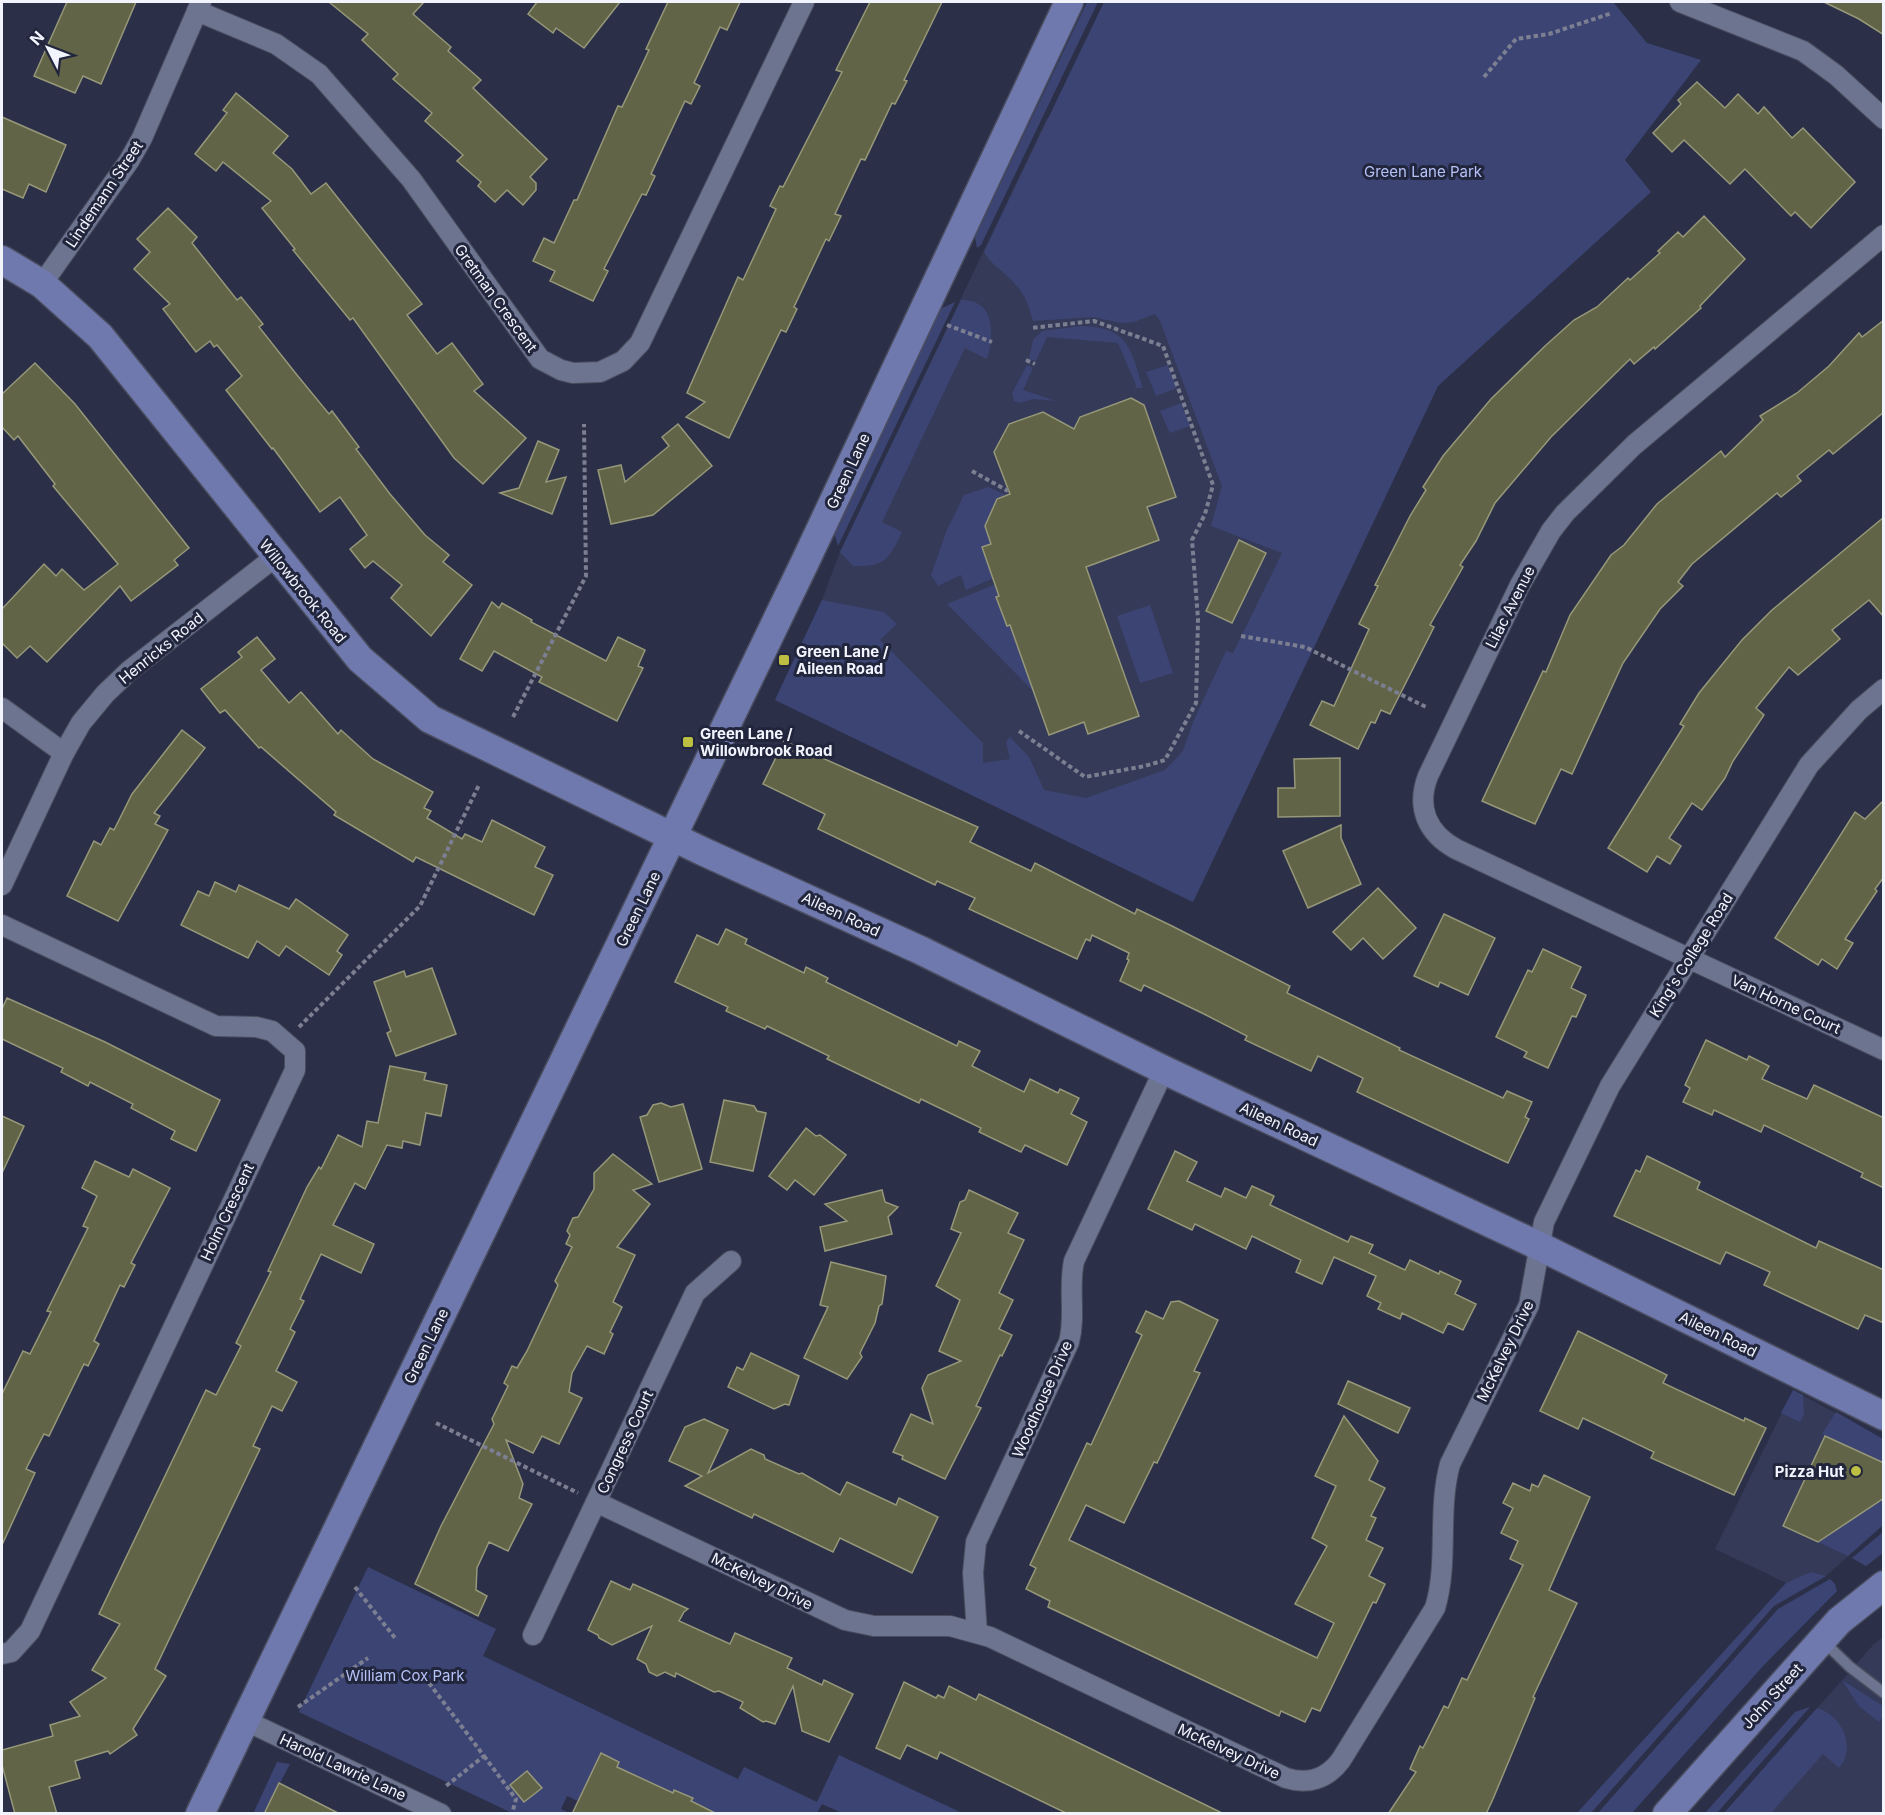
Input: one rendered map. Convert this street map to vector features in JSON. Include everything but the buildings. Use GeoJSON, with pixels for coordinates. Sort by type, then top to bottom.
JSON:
{"type":"FeatureCollection","features":[{"type":"Feature","properties":{"kind":"street","name":"Gretman Crescent"},"geometry":{"type":"LineString","coordinates":[[199,6],[276,44],[320,74],[411,179],[532,350],[561,370],[587,374],[612,368],[623,361],[640,343],[804,2]]}},
{"type":"Feature","properties":{"kind":"street","name":"Green Lane"},"geometry":{"type":"LineString","coordinates":[[200,1814],[810,552],[1069,2]]}},
{"type":"Feature","properties":{"kind":"street"},"geometry":{"type":"LineString","coordinates":[[1680,2],[1803,51],[1836,75],[1884,119]]}},
{"type":"Feature","properties":{"kind":"street","name":"Lindemann Street"},"geometry":{"type":"LineString","coordinates":[[42,284],[134,153],[199,6]]}},
{"type":"Feature","properties":{"kind":"street","name":"Lilac Avenue"},"geometry":{"type":"LineString","coordinates":[[1688,958],[1447,844],[1426,820],[1423,808],[1424,786],[1520,585],[1542,545],[1565,513],[1634,445],[1884,235]]}},
{"type":"Feature","properties":{"kind":"street","name":"Willowbrook Road"},"geometry":{"type":"LineString","coordinates":[[2,260],[42,284],[100,336],[275,557],[360,659],[430,719],[673,837]]}},
{"type":"Feature","properties":{"kind":"street","name":"Henricks Road"},"geometry":{"type":"LineString","coordinates":[[2,885],[64,753],[81,723],[129,671],[275,557]]}},
{"type":"Feature","properties":{"kind":"street","name":"King's College Road"},"geometry":{"type":"LineString","coordinates":[[1539,1246],[1544,1222],[1600,1104],[1688,958],[1809,765],[1859,710],[1884,689]]}},
{"type":"Feature","properties":{"kind":"street"},"geometry":{"type":"LineString","coordinates":[[2,708],[64,753]]}},
{"type":"Feature","properties":{"kind":"street","name":"Aileen Road"},"geometry":{"type":"LineString","coordinates":[[673,837],[920,950],[1164,1070],[1539,1246],[1884,1416]]}},
{"type":"Feature","properties":{"kind":"street"},"geometry":{"type":"LineString","coordinates":[[2,926],[216,1026],[256,1027],[272,1031],[286,1040]]}},
{"type":"Feature","properties":{"kind":"street","name":"Van Horne Court"},"geometry":{"type":"LineString","coordinates":[[1688,958],[1884,1050]]}},
{"type":"Feature","properties":{"kind":"street","name":"Holm Crescent"},"geometry":{"type":"LineString","coordinates":[[2,1654],[11,1652],[30,1631],[292,1077],[295,1070],[295,1051],[286,1040]]}},
{"type":"Feature","properties":{"kind":"street","name":"Woodhouse Drive"},"geometry":{"type":"LineString","coordinates":[[977,1633],[973,1573],[976,1542],[1069,1342],[1074,1315],[1071,1284],[1074,1261],[1164,1070]]}},
{"type":"Feature","properties":{"kind":"street","name":"McKelvey Drive"},"geometry":{"type":"LineString","coordinates":[[596,1502],[845,1620],[874,1626],[938,1624],[977,1633],[1003,1643],[1286,1778],[1308,1782],[1330,1772],[1341,1760],[1435,1608],[1440,1586],[1444,1491],[1448,1470],[1455,1451],[1529,1305],[1539,1246]]}},
{"type":"Feature","properties":{"kind":"street","name":"Congress Court"},"geometry":{"type":"LineString","coordinates":[[533,1635],[695,1293],[731,1261]]}},
{"type":"Feature","properties":{"kind":"street","name":"John Street"},"geometry":{"type":"LineString","coordinates":[[1667,1814],[1839,1621],[1884,1586]]}},
{"type":"Feature","properties":{"kind":"street","name":"Harold Lawrie Lane"},"geometry":{"type":"LineString","coordinates":[[244,1720],[441,1814]]}},
{"type":"Feature","properties":{"kind":"lane"},"geometry":{"type":"LineString","coordinates":[[1822,1640],[1850,1667],[1884,1693]]}},
{"type":"Feature","properties":{"kind":"path"},"geometry":{"type":"LineString","coordinates":[[1484,77],[1516,39],[1549,34],[1612,13]]}},
{"type":"Feature","properties":{"kind":"path"},"geometry":{"type":"LineString","coordinates":[[1019,731],[1085,777],[1166,760],[1196,703],[1198,619],[1192,540],[1205,514],[1213,485],[1164,346],[1094,321],[1031,328]]}},
{"type":"Feature","properties":{"kind":"path"},"geometry":{"type":"LineString","coordinates":[[947,325],[992,342]]}},
{"type":"Feature","properties":{"kind":"path"},"geometry":{"type":"LineString","coordinates":[[1026,360],[1035,364]]}},
{"type":"Feature","properties":{"kind":"path"},"geometry":{"type":"LineString","coordinates":[[513,717],[586,576],[584,424]]}},
{"type":"Feature","properties":{"kind":"path"},"geometry":{"type":"LineString","coordinates":[[972,471],[1008,490]]}},
{"type":"Feature","properties":{"kind":"path"},"geometry":{"type":"LineString","coordinates":[[1241,636],[1305,647],[1426,707]]}},
{"type":"Feature","properties":{"kind":"path"},"geometry":{"type":"LineString","coordinates":[[286,1040],[420,906],[479,785]]}},
{"type":"Feature","properties":{"kind":"path"},"geometry":{"type":"LineString","coordinates":[[436,1424],[596,1502]]}},
{"type":"Feature","properties":{"kind":"path"},"geometry":{"type":"LineString","coordinates":[[356,1587],[395,1638]]}},
{"type":"Feature","properties":{"kind":"path"},"geometry":{"type":"LineString","coordinates":[[298,1707],[368,1658]]}},
{"type":"Feature","properties":{"kind":"path"},"geometry":{"type":"LineString","coordinates":[[429,1683],[516,1799],[512,1814]]}},
{"type":"Feature","properties":{"kind":"path"},"geometry":{"type":"LineString","coordinates":[[446,1786],[484,1756]]}},
{"type":"Feature","properties":{"kind":"shaded area"},"geometry":{"type":"Polygon","coordinates":[[[1047,118],[1438,386],[1193,902],[775,700],[822,600],[840,552],[1047,118]]]}},
{"type":"Feature","properties":{"kind":"shaded area"},"geometry":{"type":"Polygon","coordinates":[[[1793,1390],[1883,1439],[1883,1525],[1826,1576],[1801,1590],[1715,1549],[1793,1390]]]}},
{"type":"Feature","properties":{"kind":"shaded area"},"geometry":{"type":"Polygon","coordinates":[[[1883,1637],[1883,1813],[1724,1814],[1873,1645],[1883,1637]]]}},
{"type":"Feature","properties":{"kind":"green space"},"geometry":{"type":"Polygon","coordinates":[[[1087,2],[1098,2],[981,245],[977,248],[975,237],[1087,2]]]}},
{"type":"Feature","properties":{"kind":"green space","name":"Green Lane Park"},"geometry":{"type":"Polygon","coordinates":[[[1104,2],[1613,2],[1647,43],[1701,60],[1625,160],[1651,192],[1438,386],[1193,902],[775,700],[822,600],[884,612],[897,624],[880,640],[983,743],[983,763],[1010,759],[1006,742],[1010,737],[1029,757],[1044,790],[1086,798],[1165,770],[1183,751],[1193,722],[1226,651],[1233,653],[1282,553],[1211,526],[1222,486],[1160,321],[1155,314],[1134,322],[1121,323],[1093,317],[1033,321],[1021,292],[984,252],[1104,2]]]}},
{"type":"Feature","properties":{"kind":"green space"},"geometry":{"type":"Polygon","coordinates":[[[961,300],[972,301],[981,306],[990,320],[991,340],[987,359],[965,348],[882,522],[902,532],[884,560],[872,565],[853,566],[840,552],[961,300]]]}},
{"type":"Feature","properties":{"kind":"green space"},"geometry":{"type":"Polygon","coordinates":[[[955,302],[838,546],[834,532],[940,309],[955,302]]]}},
{"type":"Feature","properties":{"kind":"green space"},"geometry":{"type":"Polygon","coordinates":[[[1081,326],[1109,330],[1125,342],[1131,351],[1143,388],[1135,388],[1136,385],[1118,343],[1047,337],[1036,361],[1029,359],[1033,340],[1042,331],[1081,326]]]}},
{"type":"Feature","properties":{"kind":"green space"},"geometry":{"type":"Polygon","coordinates":[[[1027,365],[1033,368],[1023,390],[1056,401],[1034,399],[1019,403],[1014,401],[1012,393],[1027,365]]]}},
{"type":"Feature","properties":{"kind":"green space"},"geometry":{"type":"Polygon","coordinates":[[[1168,365],[1177,388],[1156,396],[1146,372],[1168,365]]]}},
{"type":"Feature","properties":{"kind":"green space"},"geometry":{"type":"Polygon","coordinates":[[[1181,403],[1190,426],[1170,433],[1160,411],[1181,403]]]}},
{"type":"Feature","properties":{"kind":"green space"},"geometry":{"type":"Polygon","coordinates":[[[988,487],[1006,495],[997,499],[985,526],[991,544],[983,547],[994,578],[966,590],[961,575],[938,586],[931,575],[946,532],[964,495],[988,487]]]}},
{"type":"Feature","properties":{"kind":"green space"},"geometry":{"type":"Polygon","coordinates":[[[996,584],[1000,596],[996,597],[1007,626],[1010,625],[1033,691],[947,604],[996,584]]]}},
{"type":"Feature","properties":{"kind":"green space"},"geometry":{"type":"Polygon","coordinates":[[[1150,605],[1173,673],[1140,683],[1117,616],[1150,605]]]}},
{"type":"Feature","properties":{"kind":"green space"},"geometry":{"type":"Polygon","coordinates":[[[1793,1390],[1803,1395],[1804,1415],[1800,1422],[1781,1413],[1793,1390]]]}},
{"type":"Feature","properties":{"kind":"green space"},"geometry":{"type":"Polygon","coordinates":[[[1836,1412],[1883,1439],[1883,1463],[1822,1434],[1836,1412]]]}},
{"type":"Feature","properties":{"kind":"green space"},"geometry":{"type":"Polygon","coordinates":[[[1883,1498],[1883,1525],[1848,1556],[1818,1542],[1883,1498]]]}},
{"type":"Feature","properties":{"kind":"green space"},"geometry":{"type":"Polygon","coordinates":[[[1883,1532],[1883,1553],[1866,1566],[1852,1558],[1883,1532]]]}},
{"type":"Feature","properties":{"kind":"green space","name":"William Cox Park"},"geometry":{"type":"Polygon","coordinates":[[[368,1567],[496,1629],[483,1656],[738,1779],[744,1767],[817,1802],[839,1755],[962,1813],[842,1813],[822,1804],[817,1813],[685,1813],[692,1798],[675,1790],[673,1793],[617,1767],[619,1762],[601,1753],[578,1801],[567,1796],[561,1809],[569,1813],[512,1813],[299,1712],[368,1567]]]}},
{"type":"Feature","properties":{"kind":"green space"},"geometry":{"type":"Polygon","coordinates":[[[1811,1572],[1826,1576],[1774,1606],[1591,1813],[1577,1813],[1786,1583],[1811,1572]]]}},
{"type":"Feature","properties":{"kind":"green space"},"geometry":{"type":"Polygon","coordinates":[[[1830,1579],[1837,1591],[1763,1666],[1632,1813],[1598,1813],[1778,1609],[1830,1579]]]}},
{"type":"Feature","properties":{"kind":"green space"},"geometry":{"type":"Polygon","coordinates":[[[1842,1680],[1883,1706],[1883,1716],[1879,1722],[1859,1706],[1842,1680]]]}},
{"type":"Feature","properties":{"kind":"green space"},"geometry":{"type":"Polygon","coordinates":[[[1810,1707],[1717,1813],[1705,1813],[1795,1712],[1810,1707]]]}},
{"type":"Feature","properties":{"kind":"green space"},"geometry":{"type":"Polygon","coordinates":[[[1817,1708],[1834,1717],[1844,1733],[1847,1751],[1839,1768],[1823,1754],[1771,1813],[1724,1813],[1817,1708]]]}},
{"type":"Feature","properties":{"kind":"green space"},"geometry":{"type":"Polygon","coordinates":[[[277,1762],[290,1764],[264,1813],[253,1814],[277,1762]]]}},
{"type":"Feature","properties":{"kind":"place","name":"Green Lane / Aileen Road"},"geometry":{"type":"Point","coordinates":[784,660]}},
{"type":"Feature","properties":{"kind":"place","name":"Green Lane / Willowbrook Road"},"geometry":{"type":"Point","coordinates":[688,742]}},
{"type":"Feature","properties":{"kind":"place","name":"Pizza Hut"},"geometry":{"type":"Point","coordinates":[1856,1471]}}]}
